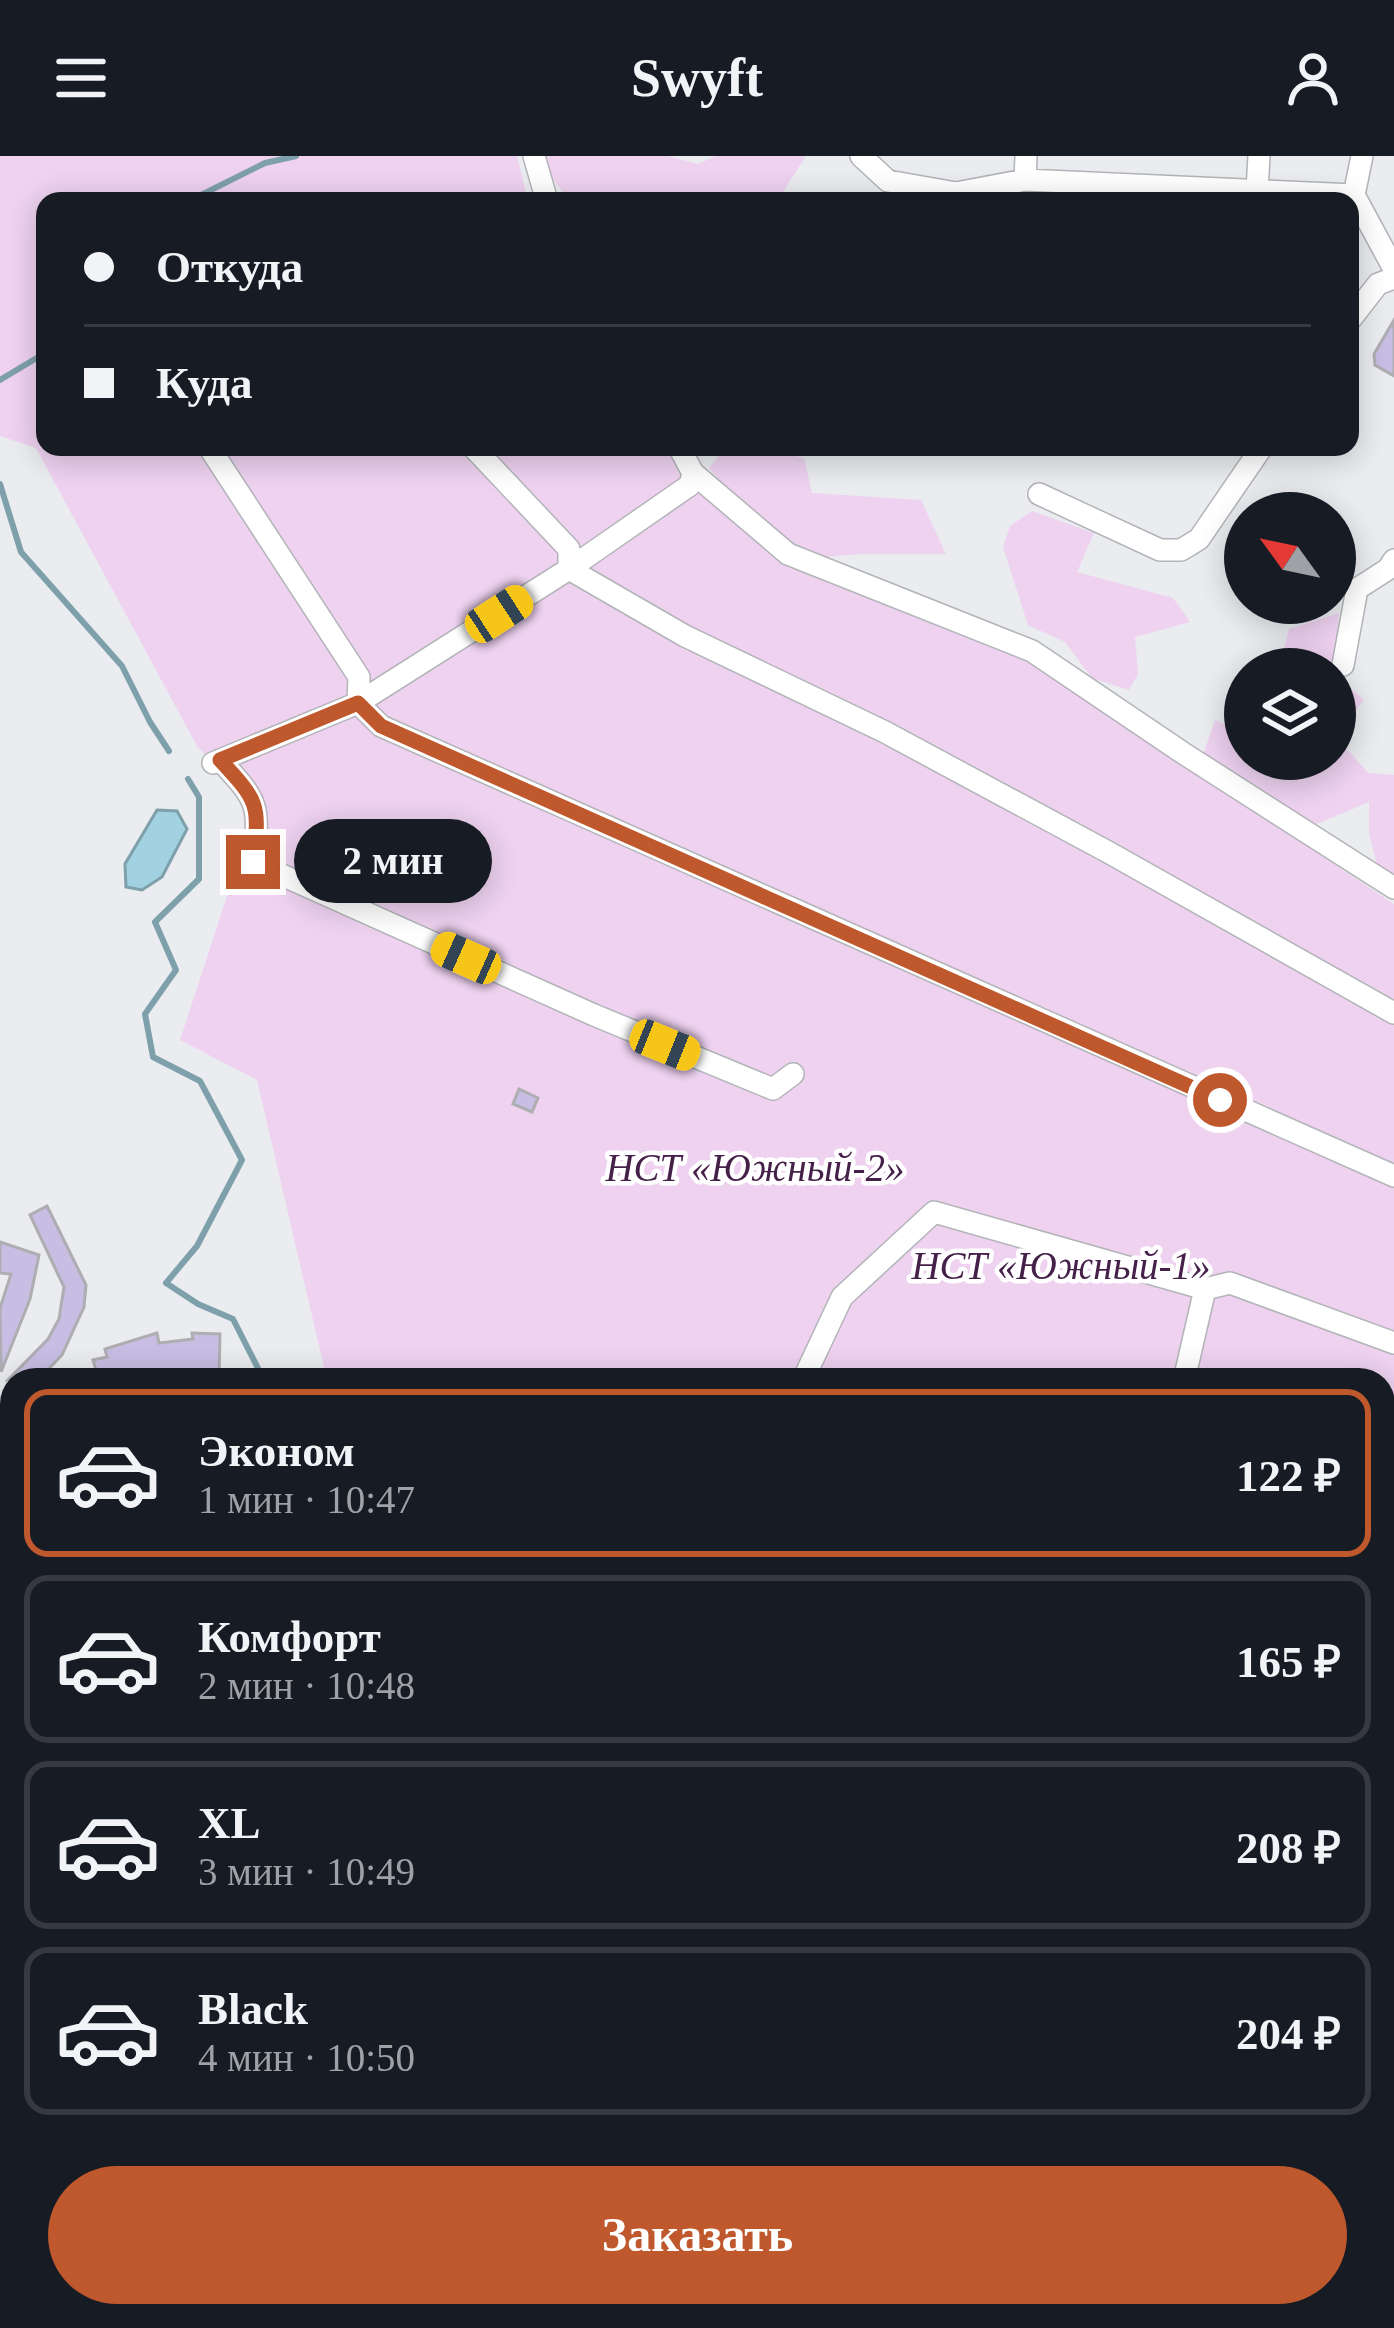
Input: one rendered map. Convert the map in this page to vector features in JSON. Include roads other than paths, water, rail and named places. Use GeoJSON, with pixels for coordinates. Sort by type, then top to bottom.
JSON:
{"type":"FeatureCollection","features":[{"type":"Feature","properties":{"kind":"street"},"geometry":{"type":"LineString","coordinates":[[534,156],[544,192]]}},
{"type":"Feature","properties":{"kind":"street"},"geometry":{"type":"LineString","coordinates":[[861,156],[888,181],[950,192]]}},
{"type":"Feature","properties":{"kind":"street"},"geometry":{"type":"LineString","coordinates":[[1025,180],[1027,156]]}},
{"type":"Feature","properties":{"kind":"street"},"geometry":{"type":"LineString","coordinates":[[1257,191],[1259,156]]}},
{"type":"Feature","properties":{"kind":"street"},"geometry":{"type":"LineString","coordinates":[[1355,192],[1362,156]]}},
{"type":"Feature","properties":{"kind":"street"},"geometry":{"type":"LineString","coordinates":[[961,192],[1025,180],[1281,192]]}},
{"type":"Feature","properties":{"kind":"street"},"geometry":{"type":"LineString","coordinates":[[1359,205],[1394,273],[1378,284],[1359,308]]}},
{"type":"Feature","properties":{"kind":"street"},"geometry":{"type":"LineString","coordinates":[[215,456],[359,677],[358,703],[381,726],[1394,1176]]}},
{"type":"Feature","properties":{"kind":"street"},"geometry":{"type":"LineString","coordinates":[[481,456],[569,549],[568,569]]}},
{"type":"Feature","properties":{"kind":"street"},"geometry":{"type":"LineString","coordinates":[[684,456],[693,472],[788,554],[1032,651],[1394,888]]}},
{"type":"Feature","properties":{"kind":"street"},"geometry":{"type":"LineString","coordinates":[[1039,494],[1160,550],[1180,550],[1199,539],[1256,456]]}},
{"type":"Feature","properties":{"kind":"street"},"geometry":{"type":"LineString","coordinates":[[693,472],[690,484],[568,569],[358,703],[217,761],[248,790],[259,817],[253,862],[594,1015],[773,1089],[793,1074]]}},
{"type":"Feature","properties":{"kind":"street"},"geometry":{"type":"LineString","coordinates":[[1346,648],[1357,589],[1394,560]]}},
{"type":"Feature","properties":{"kind":"street"},"geometry":{"type":"LineString","coordinates":[[568,569],[685,636],[885,732],[1394,1013]]}},
{"type":"Feature","properties":{"kind":"street"},"geometry":{"type":"LineString","coordinates":[[809,1368],[842,1297],[934,1212],[1205,1289],[1230,1283],[1394,1342]]}},
{"type":"Feature","properties":{"kind":"street"},"geometry":{"type":"LineString","coordinates":[[1187,1368],[1205,1289]]}},
{"type":"Feature","properties":{"kind":"water"},"geometry":{"type":"Polygon","coordinates":[[[157,810],[177,811],[187,829],[162,877],[142,890],[126,887],[125,864],[157,810]]]}},
{"type":"Feature","properties":{"kind":"waterway"},"geometry":{"type":"LineString","coordinates":[[207,192],[265,163],[296,156]]}},
{"type":"Feature","properties":{"kind":"waterway"},"geometry":{"type":"LineString","coordinates":[[0,380],[36,358]]}},
{"type":"Feature","properties":{"kind":"waterway"},"geometry":{"type":"LineString","coordinates":[[0,484],[21,552],[122,666],[169,751]]}},
{"type":"Feature","properties":{"kind":"waterway"},"geometry":{"type":"LineString","coordinates":[[188,779],[199,797],[199,879],[155,922],[176,970],[145,1014],[153,1057],[200,1081],[242,1160],[197,1246],[166,1283],[233,1319],[258,1368]]}},
{"type":"Feature","properties":{"kind":"park label","name":"НСТ «Южный-2»"},"geometry":{"type":"Point","coordinates":[755,1167]}},
{"type":"Feature","properties":{"kind":"park label","name":"НСТ «Южный-1»"},"geometry":{"type":"Point","coordinates":[1061,1265]}}]}
